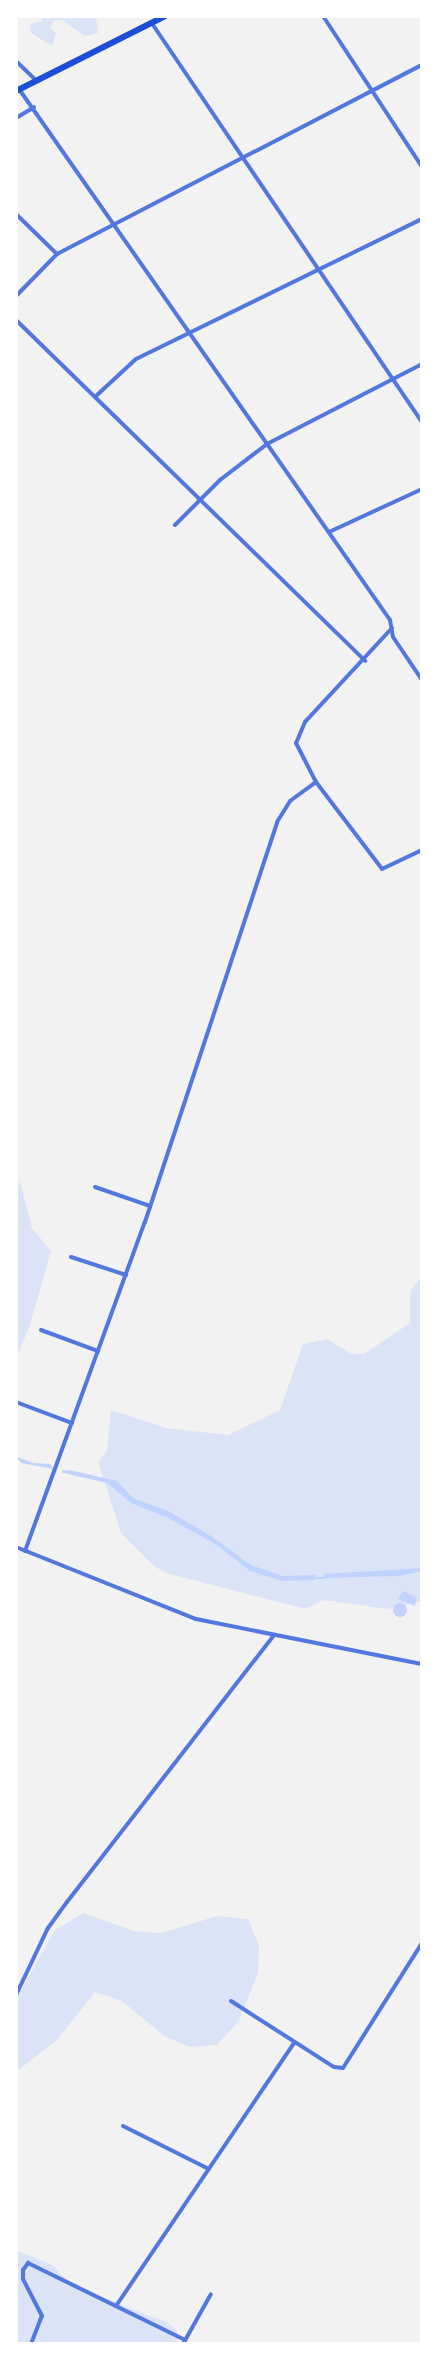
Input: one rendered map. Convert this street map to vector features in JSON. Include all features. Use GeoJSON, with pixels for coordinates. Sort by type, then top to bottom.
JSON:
{"type":"FeatureCollection","features":[{"type":"Feature","properties":{"kind":"main road"},"geometry":{"type":"LineString","coordinates":[[18,90],[165,16]]}},
{"type":"Feature","properties":{"kind":"street"},"geometry":{"type":"LineString","coordinates":[[323,16],[422,167]]}},
{"type":"Feature","properties":{"kind":"street"},"geometry":{"type":"LineString","coordinates":[[151,22],[422,422]]}},
{"type":"Feature","properties":{"kind":"street"},"geometry":{"type":"LineString","coordinates":[[16,61],[37,81]]}},
{"type":"Feature","properties":{"kind":"street"},"geometry":{"type":"LineString","coordinates":[[16,296],[57,254],[422,65]]}},
{"type":"Feature","properties":{"kind":"street"},"geometry":{"type":"LineString","coordinates":[[18,90],[34,107],[390,620],[393,636],[422,680]]}},
{"type":"Feature","properties":{"kind":"street"},"geometry":{"type":"LineString","coordinates":[[16,118],[34,107]]}},
{"type":"Feature","properties":{"kind":"street"},"geometry":{"type":"LineString","coordinates":[[16,214],[57,254]]}},
{"type":"Feature","properties":{"kind":"street"},"geometry":{"type":"LineString","coordinates":[[96,396],[136,359],[189,331],[422,219]]}},
{"type":"Feature","properties":{"kind":"street"},"geometry":{"type":"LineString","coordinates":[[16,320],[365,660]]}},
{"type":"Feature","properties":{"kind":"street"},"geometry":{"type":"LineString","coordinates":[[176,525],[220,480],[267,444],[422,364]]}},
{"type":"Feature","properties":{"kind":"street"},"geometry":{"type":"LineString","coordinates":[[329,532],[422,489]]}},
{"type":"Feature","properties":{"kind":"street"},"geometry":{"type":"LineString","coordinates":[[392,628],[299,731],[296,743],[301,758],[316,782],[382,869],[422,850]]}},
{"type":"Feature","properties":{"kind":"street"},"geometry":{"type":"LineString","coordinates":[[26,1551],[150,1206],[277,822],[290,801],[316,782]]}},
{"type":"Feature","properties":{"kind":"street"},"geometry":{"type":"LineString","coordinates":[[96,1188],[150,1206]]}},
{"type":"Feature","properties":{"kind":"street"},"geometry":{"type":"LineString","coordinates":[[71,1257],[126,1275]]}},
{"type":"Feature","properties":{"kind":"street"},"geometry":{"type":"LineString","coordinates":[[41,1330],[98,1351]]}},
{"type":"Feature","properties":{"kind":"street"},"geometry":{"type":"LineString","coordinates":[[16,1402],[72,1423]]}},
{"type":"Feature","properties":{"kind":"street"},"geometry":{"type":"LineString","coordinates":[[16,1548],[196,1619],[273,1636],[422,1664]]}},
{"type":"Feature","properties":{"kind":"street"},"geometry":{"type":"LineString","coordinates":[[16,1995],[48,1928],[273,1636]]}},
{"type":"Feature","properties":{"kind":"street"},"geometry":{"type":"LineString","coordinates":[[231,2001],[334,2067],[343,2068],[422,1943]]}},
{"type":"Feature","properties":{"kind":"street"},"geometry":{"type":"LineString","coordinates":[[116,2306],[294,2043]]}},
{"type":"Feature","properties":{"kind":"street"},"geometry":{"type":"LineString","coordinates":[[123,2126],[209,2169]]}},
{"type":"Feature","properties":{"kind":"street"},"geometry":{"type":"LineString","coordinates":[[31,2344],[42,2316],[23,2279],[23,2270],[28,2263],[184,2342],[211,2294]]}},
{"type":"Feature","properties":{"kind":"shaded area"},"geometry":{"type":"Polygon","coordinates":[[[42,16],[96,16],[98,33],[85,36],[62,20],[54,21],[50,27],[56,33],[52,46],[31,33],[30,24],[42,21],[42,16]]]}},
{"type":"Feature","properties":{"kind":"shaded area"},"geometry":{"type":"Polygon","coordinates":[[[16,1181],[21,1184],[32,1228],[51,1251],[29,1328],[16,1358],[16,1181]]]}},
{"type":"Feature","properties":{"kind":"shaded area"},"geometry":{"type":"Polygon","coordinates":[[[422,1275],[422,1601],[388,1609],[323,1600],[305,1609],[166,1573],[154,1566],[121,1533],[98,1462],[107,1451],[111,1410],[166,1428],[228,1435],[280,1410],[303,1344],[327,1339],[351,1354],[364,1354],[410,1323],[410,1291],[422,1275]]]}},
{"type":"Feature","properties":{"kind":"shaded area"},"geometry":{"type":"Polygon","coordinates":[[[83,1913],[134,1931],[161,1933],[217,1916],[248,1919],[259,1945],[258,1973],[238,2022],[217,2045],[190,2047],[164,2036],[122,2001],[95,1992],[57,2040],[16,2072],[16,1999],[55,1930],[83,1913]]]}},
{"type":"Feature","properties":{"kind":"shaded area"},"geometry":{"type":"Polygon","coordinates":[[[16,2250],[52,2265],[72,2285],[166,2322],[177,2330],[177,2344],[16,2344],[16,2250]]]}},
{"type":"Feature","properties":{"kind":"water"},"geometry":{"type":"Polygon","coordinates":[[[16,1456],[33,1463],[50,1464],[54,1469],[21,1463],[16,1456]]]}},
{"type":"Feature","properties":{"kind":"water"},"geometry":{"type":"Polygon","coordinates":[[[70,1470],[117,1481],[133,1498],[168,1511],[211,1536],[251,1565],[282,1576],[315,1575],[315,1580],[282,1581],[250,1571],[214,1543],[168,1518],[131,1503],[107,1483],[68,1474],[70,1470]]]}},
{"type":"Feature","properties":{"kind":"water"},"geometry":{"type":"Polygon","coordinates":[[[422,1568],[422,1571],[400,1576],[324,1578],[324,1574],[422,1568]]]}},
{"type":"Feature","properties":{"kind":"water"},"geometry":{"type":"Polygon","coordinates":[[[403,1591],[417,1598],[415,1606],[398,1599],[403,1591]]]}},
{"type":"Feature","properties":{"kind":"water"},"geometry":{"type":"Polygon","coordinates":[[[400,1603],[405,1605],[407,1610],[405,1615],[400,1617],[395,1615],[393,1610],[395,1605],[400,1603]]]}},
{"type":"Feature","properties":{"kind":"waterway"},"geometry":{"type":"LineString","coordinates":[[63,1471],[71,1472]]}},
{"type":"Feature","properties":{"kind":"waterway"},"geometry":{"type":"LineString","coordinates":[[314,1578],[326,1578]]}}]}
